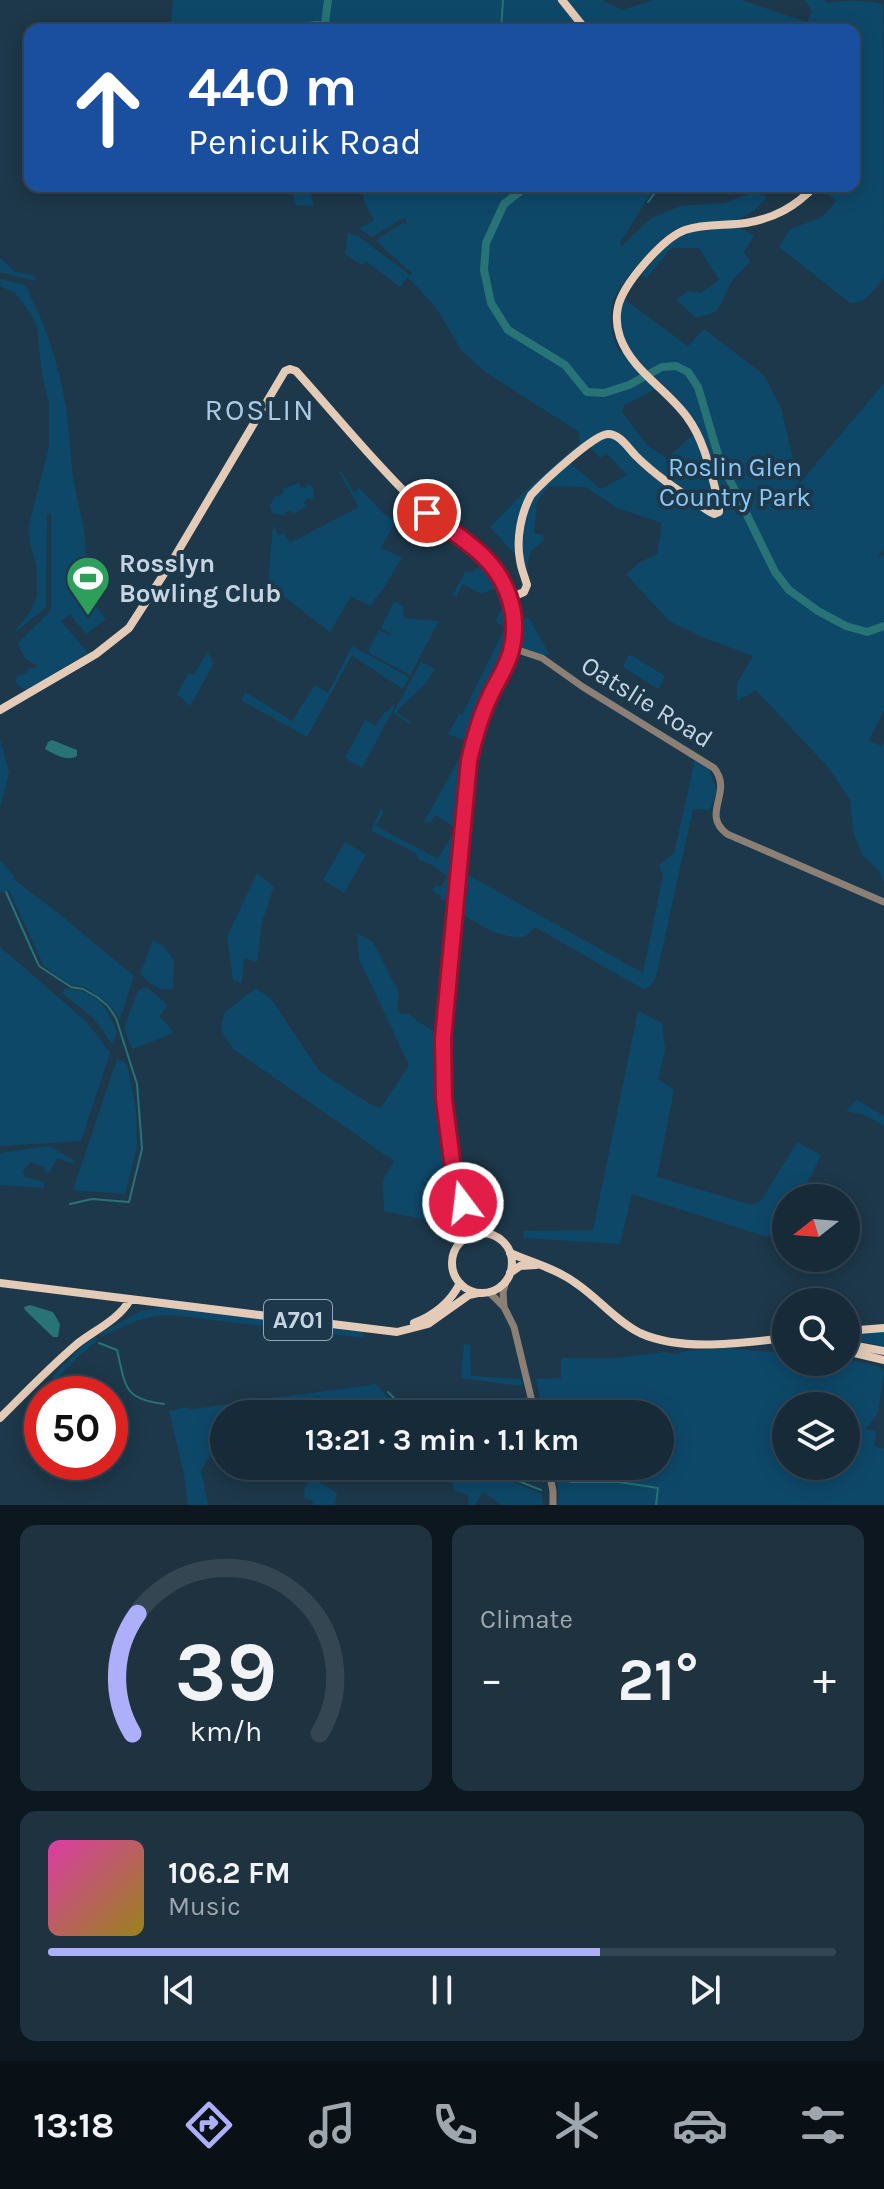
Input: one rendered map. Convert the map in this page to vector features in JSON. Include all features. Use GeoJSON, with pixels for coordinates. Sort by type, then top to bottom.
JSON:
{"type":"FeatureCollection","features":[{"type":"Feature","properties":{"kind":"main road"},"geometry":{"type":"LineString","coordinates":[[562,0],[581,24]]}},
{"type":"Feature","properties":{"kind":"main road"},"geometry":{"type":"LineString","coordinates":[[510,598],[526,589],[518,547],[522,519],[531,495],[602,435],[619,438],[674,487],[710,512],[719,512],[719,503],[695,429],[686,414],[637,365],[620,336],[617,310],[625,289],[666,241],[688,229],[747,223],[791,208],[808,192]]}},
{"type":"Feature","properties":{"kind":"main road"},"geometry":{"type":"LineString","coordinates":[[0,710],[96,654],[129,628],[285,371],[290,369],[302,378],[411,498],[485,557],[499,575],[510,598],[514,622],[512,648],[489,697],[471,753],[443,1039],[444,1099],[452,1161],[469,1227],[468,1237]]}},
{"type":"Feature","properties":{"kind":"main road"},"geometry":{"type":"LineString","coordinates":[[463,1203],[489,1234]]}},
{"type":"Feature","properties":{"kind":"main road"},"geometry":{"type":"LineString","coordinates":[[478,1293],[460,1283],[453,1269],[453,1259],[460,1243],[468,1237],[482,1233],[501,1239],[512,1263],[508,1277]]}},
{"type":"Feature","properties":{"kind":"main road"},"geometry":{"type":"LineString","coordinates":[[510,1253],[545,1266],[577,1284],[623,1322],[653,1337],[687,1344],[772,1340]]}},
{"type":"Feature","properties":{"kind":"main road","name":"A701"},"geometry":{"type":"LineString","coordinates":[[0,1283],[397,1332],[428,1324],[469,1295],[500,1287],[520,1266],[545,1266]]}},
{"type":"Feature","properties":{"kind":"main road","name":"A701"},"geometry":{"type":"LineString","coordinates":[[382,1330],[418,1322],[435,1313],[453,1297],[460,1283]]}},
{"type":"Feature","properties":{"kind":"main road"},"geometry":{"type":"LineString","coordinates":[[0,1418],[79,1342],[118,1314],[130,1300]]}},
{"type":"Feature","properties":{"kind":"main road"},"geometry":{"type":"LineString","coordinates":[[860,1330],[884,1328]]}},
{"type":"Feature","properties":{"kind":"main road"},"geometry":{"type":"LineString","coordinates":[[860,1347],[884,1351]]}},
{"type":"Feature","properties":{"kind":"main road"},"geometry":{"type":"LineString","coordinates":[[860,1354],[884,1360]]}},
{"type":"Feature","properties":{"kind":"street","name":"Oatslie Road"},"geometry":{"type":"LineString","coordinates":[[512,648],[542,658],[714,768],[721,776],[722,788],[716,821],[727,834],[884,902]]}},
{"type":"Feature","properties":{"kind":"street"},"geometry":{"type":"LineString","coordinates":[[504,1307],[503,1292],[508,1277]]}},
{"type":"Feature","properties":{"kind":"street"},"geometry":{"type":"LineString","coordinates":[[489,1292],[504,1307],[514,1327],[532,1400]]}},
{"type":"Feature","properties":{"kind":"street"},"geometry":{"type":"LineString","coordinates":[[551,1480],[553,1505]]}},
{"type":"Feature","properties":{"kind":"green space"},"geometry":{"type":"Polygon","coordinates":[[[173,0],[601,0],[622,10],[654,0],[741,0],[807,22],[812,11],[805,0],[883,4],[884,278],[865,299],[850,303],[779,247],[790,229],[823,217],[836,201],[826,192],[860,192],[860,24],[171,24],[173,0]]]}},
{"type":"Feature","properties":{"kind":"green space"},"geometry":{"type":"Polygon","coordinates":[[[293,192],[310,192],[314,206],[296,205],[293,192]]]}},
{"type":"Feature","properties":{"kind":"green space","name":"Roslin Glen Country Park"},"geometry":{"type":"Polygon","coordinates":[[[362,192],[652,192],[620,243],[622,246],[650,219],[680,206],[725,203],[753,192],[767,198],[741,218],[685,226],[669,234],[640,263],[615,296],[611,310],[612,329],[617,347],[624,352],[619,318],[624,299],[688,346],[704,329],[764,375],[781,408],[799,484],[884,383],[884,550],[876,557],[884,555],[884,710],[869,740],[881,746],[884,743],[884,882],[879,871],[862,854],[854,835],[850,800],[828,767],[756,690],[737,701],[737,683],[753,656],[669,621],[626,574],[657,554],[662,523],[617,508],[586,487],[549,486],[537,502],[534,533],[543,535],[544,540],[530,552],[527,571],[522,553],[524,519],[531,499],[544,484],[569,462],[601,489],[627,475],[606,453],[600,458],[589,446],[609,432],[601,432],[582,445],[536,485],[516,533],[514,553],[490,527],[525,491],[580,443],[579,432],[484,371],[461,350],[437,309],[408,277],[400,287],[366,261],[362,265],[345,254],[348,233],[358,236],[410,275],[412,273],[377,242],[377,239],[403,223],[407,225],[405,217],[372,237],[359,229],[374,220],[362,192]],[[640,363],[657,389],[624,405],[622,412],[648,446],[667,458],[698,431],[680,402],[640,363]]]}},
{"type":"Feature","properties":{"kind":"green space"},"geometry":{"type":"Polygon","coordinates":[[[736,227],[754,235],[744,252],[750,262],[733,280],[719,307],[711,314],[695,317],[676,300],[688,291],[701,293],[719,280],[699,248],[671,248],[647,278],[641,275],[668,244],[689,231],[736,227]]]}},
{"type":"Feature","properties":{"kind":"green space"},"geometry":{"type":"Polygon","coordinates":[[[0,258],[14,271],[35,276],[36,281],[0,272],[0,258]]]}},
{"type":"Feature","properties":{"kind":"green space"},"geometry":{"type":"Polygon","coordinates":[[[0,279],[25,285],[50,344],[66,407],[74,482],[93,594],[74,610],[90,599],[106,619],[86,634],[70,614],[61,621],[88,653],[29,689],[23,689],[15,682],[18,676],[37,665],[24,657],[18,643],[51,610],[51,513],[47,514],[46,607],[12,635],[30,612],[37,596],[37,568],[29,525],[49,447],[49,403],[42,375],[37,326],[14,292],[0,286],[0,279]]]}},
{"type":"Feature","properties":{"kind":"green space"},"geometry":{"type":"Polygon","coordinates":[[[341,471],[354,493],[359,488],[384,514],[396,521],[381,548],[402,557],[371,606],[351,596],[330,632],[268,584],[273,525],[279,536],[284,533],[290,543],[359,507],[341,471]]]}},
{"type":"Feature","properties":{"kind":"green space"},"geometry":{"type":"Polygon","coordinates":[[[299,483],[300,487],[306,488],[307,484],[314,490],[312,500],[307,498],[304,503],[307,506],[293,515],[292,511],[285,512],[285,516],[272,513],[270,506],[276,495],[279,497],[284,492],[282,489],[299,483]]]}},
{"type":"Feature","properties":{"kind":"green space"},"geometry":{"type":"Polygon","coordinates":[[[483,562],[499,586],[507,608],[508,629],[498,670],[470,737],[463,740],[448,734],[459,714],[462,715],[505,628],[495,621],[502,609],[495,588],[482,594],[463,584],[456,597],[453,595],[465,572],[473,572],[483,562]]]}},
{"type":"Feature","properties":{"kind":"green space"},"geometry":{"type":"Polygon","coordinates":[[[394,601],[404,606],[403,618],[439,621],[410,675],[368,652],[379,630],[391,636],[381,628],[394,601]]]}},
{"type":"Feature","properties":{"kind":"green space"},"geometry":{"type":"Polygon","coordinates":[[[529,618],[549,654],[543,655],[519,646],[521,619],[529,618]]]}},
{"type":"Feature","properties":{"kind":"green space"},"geometry":{"type":"Polygon","coordinates":[[[352,646],[409,677],[403,689],[352,655],[307,737],[241,700],[245,692],[292,721],[315,685],[328,693],[352,646]]]}},
{"type":"Feature","properties":{"kind":"green space"},"geometry":{"type":"Polygon","coordinates":[[[208,651],[214,663],[190,706],[177,694],[189,673],[194,675],[208,651]]]}},
{"type":"Feature","properties":{"kind":"green space"},"geometry":{"type":"Polygon","coordinates":[[[631,655],[665,676],[658,689],[623,667],[631,655]]]}},
{"type":"Feature","properties":{"kind":"green space"},"geometry":{"type":"Polygon","coordinates":[[[421,662],[435,669],[425,684],[396,712],[410,724],[393,713],[421,662]]]}},
{"type":"Feature","properties":{"kind":"green space"},"geometry":{"type":"Polygon","coordinates":[[[393,705],[362,768],[345,758],[365,720],[376,726],[385,711],[393,705]]]}},
{"type":"Feature","properties":{"kind":"green space"},"geometry":{"type":"Polygon","coordinates":[[[0,739],[9,772],[0,809],[0,739]]]}},
{"type":"Feature","properties":{"kind":"green space"},"geometry":{"type":"Polygon","coordinates":[[[465,748],[467,752],[460,771],[451,903],[440,899],[442,896],[432,891],[436,885],[441,887],[447,876],[418,859],[416,853],[372,831],[372,828],[381,809],[384,811],[376,826],[438,859],[456,828],[435,815],[431,822],[424,822],[465,748]]]}},
{"type":"Feature","properties":{"kind":"green space"},"geometry":{"type":"Polygon","coordinates":[[[695,760],[708,767],[717,791],[710,810],[693,809],[656,977],[650,987],[643,989],[535,927],[525,937],[508,936],[464,915],[467,890],[463,885],[462,869],[466,865],[468,875],[643,973],[663,875],[659,865],[674,853],[695,760]]]}},
{"type":"Feature","properties":{"kind":"green space"},"geometry":{"type":"Polygon","coordinates":[[[345,842],[366,855],[344,893],[323,880],[345,842]]]}},
{"type":"Feature","properties":{"kind":"green space"},"geometry":{"type":"Polygon","coordinates":[[[0,860],[14,876],[13,879],[134,976],[120,1019],[109,1004],[85,987],[69,984],[44,966],[9,890],[0,893],[0,860]]]}},
{"type":"Feature","properties":{"kind":"green space"},"geometry":{"type":"Polygon","coordinates":[[[257,873],[274,887],[262,922],[257,962],[244,958],[242,984],[233,980],[227,937],[257,873]]]}},
{"type":"Feature","properties":{"kind":"green space"},"geometry":{"type":"Polygon","coordinates":[[[357,933],[373,942],[399,993],[397,1010],[409,1014],[440,1035],[438,1066],[452,1219],[426,1220],[384,1211],[383,1180],[394,1161],[233,1049],[221,1030],[224,1013],[256,988],[271,999],[319,1071],[381,1108],[409,1065],[359,959],[357,933]]]}},
{"type":"Feature","properties":{"kind":"green space"},"geometry":{"type":"Polygon","coordinates":[[[153,940],[164,947],[174,960],[173,988],[159,988],[140,974],[153,940]]]}},
{"type":"Feature","properties":{"kind":"green space"},"geometry":{"type":"Polygon","coordinates":[[[0,947],[87,1022],[110,1053],[81,1141],[0,1146],[0,947]]]}},
{"type":"Feature","properties":{"kind":"green space"},"geometry":{"type":"Polygon","coordinates":[[[146,987],[168,1005],[160,1016],[174,1033],[132,1049],[124,1028],[138,990],[146,987]]]}},
{"type":"Feature","properties":{"kind":"green space"},"geometry":{"type":"Polygon","coordinates":[[[65,988],[93,996],[99,1001],[117,1032],[112,1044],[94,1019],[62,993],[65,988]]]}},
{"type":"Feature","properties":{"kind":"green space"},"geometry":{"type":"Polygon","coordinates":[[[638,1011],[662,1023],[665,1050],[658,1079],[674,1090],[657,1177],[752,1205],[761,1201],[797,1142],[821,1155],[807,1184],[772,1184],[772,1232],[767,1237],[632,1194],[620,1244],[524,1238],[523,1231],[593,1230],[638,1011]]]}},
{"type":"Feature","properties":{"kind":"green space"},"geometry":{"type":"Polygon","coordinates":[[[117,1059],[127,1064],[136,1108],[137,1147],[125,1194],[73,1190],[117,1059]]]}},
{"type":"Feature","properties":{"kind":"green space"},"geometry":{"type":"Polygon","coordinates":[[[857,1100],[884,1116],[884,1126],[864,1115],[846,1111],[857,1100]]]}},
{"type":"Feature","properties":{"kind":"green space"},"geometry":{"type":"Polygon","coordinates":[[[49,1146],[74,1160],[73,1164],[57,1158],[49,1173],[46,1173],[44,1167],[31,1162],[23,1171],[25,1177],[44,1182],[44,1188],[0,1185],[0,1153],[49,1146]]]}},
{"type":"Feature","properties":{"kind":"green space"},"geometry":{"type":"Polygon","coordinates":[[[181,1308],[346,1329],[363,1332],[364,1338],[172,1315],[143,1319],[101,1337],[99,1334],[141,1311],[181,1308]]]}},
{"type":"Feature","properties":{"kind":"green space"},"geometry":{"type":"Polygon","coordinates":[[[884,1331],[884,1346],[860,1342],[860,1333],[884,1331]]]}},
{"type":"Feature","properties":{"kind":"green space"},"geometry":{"type":"Polygon","coordinates":[[[95,1337],[98,1340],[59,1376],[53,1376],[95,1337]]]}},
{"type":"Feature","properties":{"kind":"green space"},"geometry":{"type":"Polygon","coordinates":[[[464,1344],[470,1345],[471,1376],[521,1379],[522,1386],[461,1378],[464,1344]]]}},
{"type":"Feature","properties":{"kind":"green space"},"geometry":{"type":"Polygon","coordinates":[[[724,1348],[772,1352],[772,1376],[860,1376],[860,1362],[878,1366],[884,1371],[878,1413],[866,1429],[876,1431],[874,1446],[884,1449],[884,1505],[557,1505],[556,1480],[674,1480],[674,1400],[540,1400],[536,1379],[561,1378],[563,1358],[616,1358],[664,1352],[677,1354],[724,1348]]]}},
{"type":"Feature","properties":{"kind":"green space"},"geometry":{"type":"Polygon","coordinates":[[[376,1384],[390,1400],[258,1400],[376,1384]]]}},
{"type":"Feature","properties":{"kind":"green space"},"geometry":{"type":"Polygon","coordinates":[[[188,1407],[189,1410],[210,1407],[210,1456],[201,1470],[208,1505],[188,1505],[169,1411],[188,1407]]]}},
{"type":"Feature","properties":{"kind":"green space"},"geometry":{"type":"Polygon","coordinates":[[[310,1480],[317,1480],[337,1493],[335,1505],[313,1505],[313,1501],[304,1498],[305,1487],[310,1480]]]}},
{"type":"Feature","properties":{"kind":"green space"},"geometry":{"type":"Polygon","coordinates":[[[451,1480],[508,1480],[542,1494],[543,1505],[502,1505],[483,1492],[475,1505],[469,1505],[468,1495],[455,1491],[451,1480]]]}},
{"type":"Feature","properties":{"kind":"shaded area"},"geometry":{"type":"Polygon","coordinates":[[[52,740],[77,750],[77,756],[65,758],[45,749],[52,740]]]}},
{"type":"Feature","properties":{"kind":"shaded area"},"geometry":{"type":"Polygon","coordinates":[[[30,1305],[53,1312],[60,1324],[58,1337],[53,1337],[25,1310],[24,1307],[30,1305]]]}},
{"type":"Feature","properties":{"kind":"waterway"},"geometry":{"type":"LineString","coordinates":[[326,24],[328,0]]}},
{"type":"Feature","properties":{"kind":"waterway"},"geometry":{"type":"LineString","coordinates":[[501,24],[503,0]]}},
{"type":"Feature","properties":{"kind":"waterway"},"geometry":{"type":"LineString","coordinates":[[307,24],[325,23]]}},
{"type":"Feature","properties":{"kind":"waterway"},"geometry":{"type":"LineString","coordinates":[[519,192],[504,204],[486,243],[484,270],[491,303],[508,330],[565,365],[587,392],[604,393],[629,385],[662,367],[676,366],[688,372],[698,387],[719,458],[775,572],[789,590],[846,626],[867,632],[884,626]]}},
{"type":"Feature","properties":{"kind":"waterway"},"geometry":{"type":"LineString","coordinates":[[648,202],[656,192]]}},
{"type":"Feature","properties":{"kind":"waterway"},"geometry":{"type":"LineString","coordinates":[[6,892],[39,966],[108,1006],[116,1018],[137,1084],[142,1149],[129,1202],[92,1199],[70,1204]]}},
{"type":"Feature","properties":{"kind":"waterway"},"geometry":{"type":"LineString","coordinates":[[99,1343],[117,1350],[125,1382],[133,1394],[164,1404]]}},
{"type":"Feature","properties":{"kind":"waterway"},"geometry":{"type":"LineString","coordinates":[[388,1392],[396,1400]]}},
{"type":"Feature","properties":{"kind":"waterway"},"geometry":{"type":"LineString","coordinates":[[516,1480],[541,1490]]}},
{"type":"Feature","properties":{"kind":"waterway"},"geometry":{"type":"LineString","coordinates":[[568,1480],[619,1482],[658,1488],[656,1505]]}},
{"type":"Feature","properties":{"kind":"place","name":"Rosslyn Bowling Club"},"geometry":{"type":"Point","coordinates":[88,617]}},
{"type":"Feature","properties":{"kind":"district","name":"ROSLIN"},"geometry":{"type":"Point","coordinates":[260,410]}},
{"type":"Feature","properties":{"kind":"route"},"geometry":{"type":"LineString","coordinates":[[427,513],[460,535],[492,565],[510,598],[514,622],[512,648],[489,697],[469,761],[447,989],[443,1039],[444,1099],[452,1161],[463,1203]]}}]}
